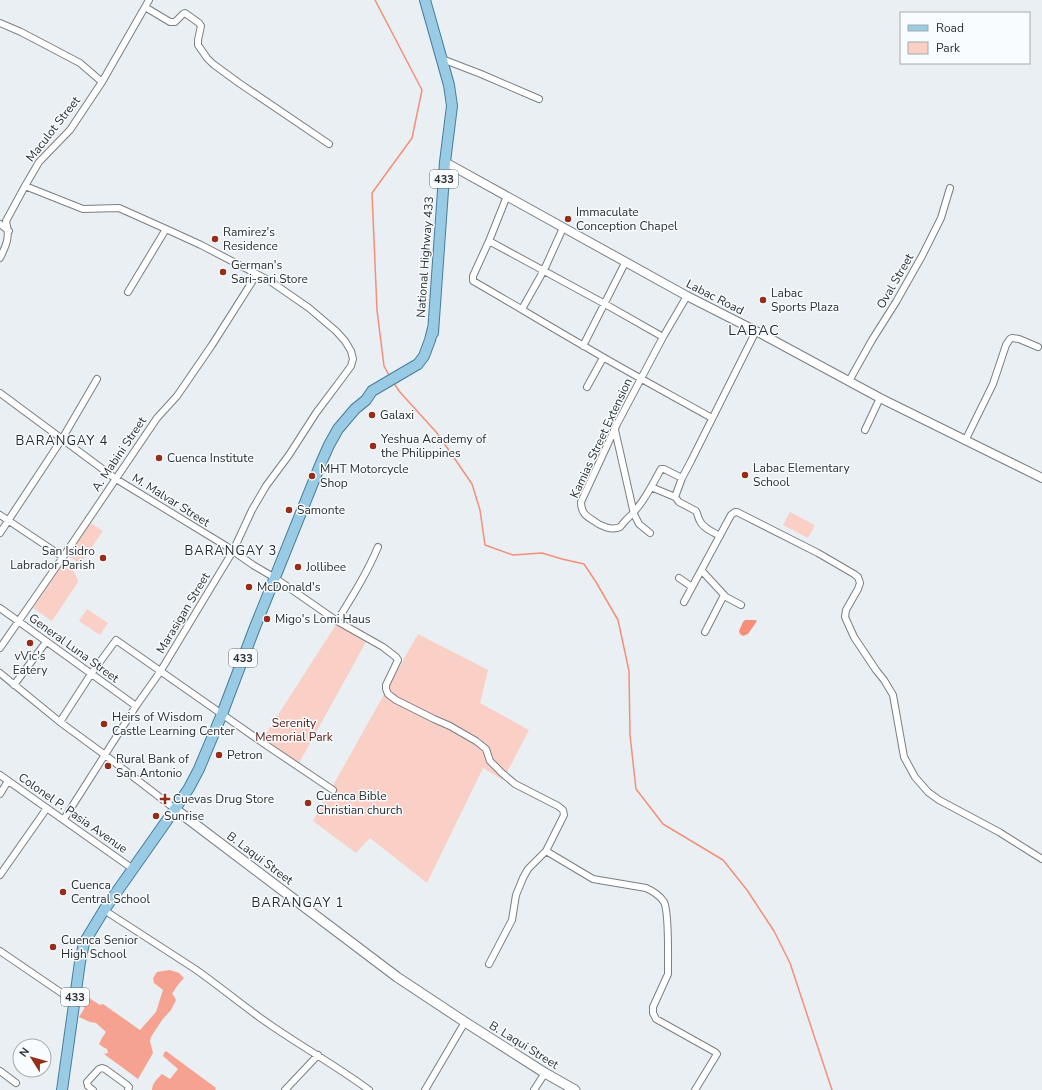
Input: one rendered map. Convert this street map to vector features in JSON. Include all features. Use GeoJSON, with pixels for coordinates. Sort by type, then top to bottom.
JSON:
{"type":"FeatureCollection","features":[{"type":"Feature","properties":{"kind":"main road","name":"National Highway 433"},"geometry":{"type":"LineString","coordinates":[[62,1090],[84,943],[104,910],[176,809],[200,769],[275,578],[329,445],[338,429],[346,418],[371,395],[412,371],[424,356],[430,340],[433,328],[445,162],[452,106],[449,85],[425,0]]}},
{"type":"Feature","properties":{"kind":"main road","name":"B. Laqui Street"},"geometry":{"type":"LineString","coordinates":[[176,809],[397,976],[465,1022],[545,1073],[575,1090]]}},
{"type":"Feature","properties":{"kind":"street","name":"Maculot Street"},"geometry":{"type":"LineString","coordinates":[[0,258],[8,240],[9,231],[6,221],[25,186],[39,162],[70,130],[102,82],[149,0]]}},
{"type":"Feature","properties":{"kind":"street"},"geometry":{"type":"LineString","coordinates":[[145,7],[170,22],[175,22],[185,13],[199,23],[201,26],[198,45],[213,64],[239,84],[329,144]]}},
{"type":"Feature","properties":{"kind":"street"},"geometry":{"type":"LineString","coordinates":[[0,23],[21,32],[80,63],[102,82]]}},
{"type":"Feature","properties":{"kind":"street"},"geometry":{"type":"LineString","coordinates":[[442,59],[539,99]]}},
{"type":"Feature","properties":{"kind":"street","name":"Labac Road"},"geometry":{"type":"LineString","coordinates":[[445,162],[687,296],[756,331],[880,398],[1042,478]]}},
{"type":"Feature","properties":{"kind":"street"},"geometry":{"type":"LineString","coordinates":[[25,186],[83,209],[119,208],[229,259],[257,274]]}},
{"type":"Feature","properties":{"kind":"street","name":"Oval Street"},"geometry":{"type":"LineString","coordinates":[[849,381],[922,256],[941,218],[950,188]]}},
{"type":"Feature","properties":{"kind":"street"},"geometry":{"type":"LineString","coordinates":[[507,196],[473,276],[473,281],[640,379],[712,418]]}},
{"type":"Feature","properties":{"kind":"street"},"geometry":{"type":"LineString","coordinates":[[0,224],[9,231]]}},
{"type":"Feature","properties":{"kind":"street"},"geometry":{"type":"LineString","coordinates":[[522,309],[544,270],[563,228]]}},
{"type":"Feature","properties":{"kind":"street"},"geometry":{"type":"LineString","coordinates":[[128,292],[166,229]]}},
{"type":"Feature","properties":{"kind":"street"},"geometry":{"type":"LineString","coordinates":[[489,241],[663,337]]}},
{"type":"Feature","properties":{"kind":"street"},"geometry":{"type":"LineString","coordinates":[[583,346],[625,263]]}},
{"type":"Feature","properties":{"kind":"street","name":"Marasigan Street"},"geometry":{"type":"LineString","coordinates":[[64,819],[136,706],[160,672],[232,551],[252,510],[266,486],[351,366],[353,360],[351,351],[336,331],[308,308],[270,281],[257,274]]}},
{"type":"Feature","properties":{"kind":"street","name":"A. Mabini Street"},"geometry":{"type":"LineString","coordinates":[[0,648],[157,418],[180,391],[212,345],[257,274]]}},
{"type":"Feature","properties":{"kind":"street","name":"Kamias Street Extension"},"geometry":{"type":"LineString","coordinates":[[682,478],[661,469],[634,514],[619,527],[612,529],[596,523],[584,514],[581,508],[581,502],[640,379],[687,296]]}},
{"type":"Feature","properties":{"kind":"street"},"geometry":{"type":"LineString","coordinates":[[675,497],[682,478],[756,331]]}},
{"type":"Feature","properties":{"kind":"street"},"geometry":{"type":"LineString","coordinates":[[966,441],[993,384],[1006,345],[1010,339],[1019,339],[1038,347]]}},
{"type":"Feature","properties":{"kind":"street"},"geometry":{"type":"LineString","coordinates":[[587,387],[604,358]]}},
{"type":"Feature","properties":{"kind":"street"},"geometry":{"type":"LineString","coordinates":[[0,533],[62,439],[96,379]]}},
{"type":"Feature","properties":{"kind":"street","name":"M. Malvar Street"},"geometry":{"type":"LineString","coordinates":[[0,394],[116,479],[275,578],[337,621],[382,647],[396,657],[398,660],[386,685],[388,694],[396,700],[450,726],[476,741],[486,749],[490,761],[515,784],[563,810],[564,815],[546,851]]}},
{"type":"Feature","properties":{"kind":"street"},"geometry":{"type":"LineString","coordinates":[[865,430],[880,398]]}},
{"type":"Feature","properties":{"kind":"street"},"geometry":{"type":"LineString","coordinates":[[615,430],[634,514],[639,524],[650,533]]}},
{"type":"Feature","properties":{"kind":"street"},"geometry":{"type":"LineString","coordinates":[[651,487],[675,497],[679,502],[696,511],[702,524],[720,536]]}},
{"type":"Feature","properties":{"kind":"street"},"geometry":{"type":"LineString","coordinates":[[684,602],[734,512],[737,512],[818,553],[858,577],[860,583],[846,610],[845,617],[854,637],[893,695],[904,757],[915,777],[928,792],[939,800],[998,832],[1042,859]]}},
{"type":"Feature","properties":{"kind":"street"},"geometry":{"type":"LineString","coordinates":[[0,515],[63,557]]}},
{"type":"Feature","properties":{"kind":"street"},"geometry":{"type":"LineString","coordinates":[[337,621],[371,563],[378,547]]}},
{"type":"Feature","properties":{"kind":"street"},"geometry":{"type":"LineString","coordinates":[[702,571],[724,595],[741,605]]}},
{"type":"Feature","properties":{"kind":"street"},"geometry":{"type":"LineString","coordinates":[[679,578],[692,587]]}},
{"type":"Feature","properties":{"kind":"street"},"geometry":{"type":"LineString","coordinates":[[705,632],[724,595]]}},
{"type":"Feature","properties":{"kind":"street","name":"General Luna Street"},"geometry":{"type":"LineString","coordinates":[[0,608],[136,706]]}},
{"type":"Feature","properties":{"kind":"street"},"geometry":{"type":"LineString","coordinates":[[60,722],[91,674],[116,640],[160,672],[333,790]]}},
{"type":"Feature","properties":{"kind":"street"},"geometry":{"type":"LineString","coordinates":[[14,685],[46,642]]}},
{"type":"Feature","properties":{"kind":"street","name":"B. Laqui Street"},"geometry":{"type":"LineString","coordinates":[[0,673],[60,722],[176,809]]}},
{"type":"Feature","properties":{"kind":"street","name":"Colonel P. Pasia Avenue"},"geometry":{"type":"LineString","coordinates":[[0,775],[133,869]]}},
{"type":"Feature","properties":{"kind":"street"},"geometry":{"type":"LineString","coordinates":[[0,794],[8,781]]}},
{"type":"Feature","properties":{"kind":"street"},"geometry":{"type":"LineString","coordinates":[[0,875],[47,808]]}},
{"type":"Feature","properties":{"kind":"street"},"geometry":{"type":"LineString","coordinates":[[489,964],[512,920],[516,895],[523,878],[528,869],[546,851],[593,879],[646,888],[654,892],[664,902],[667,915],[668,974],[653,1007],[653,1013],[656,1019],[717,1054],[696,1090]]}},
{"type":"Feature","properties":{"kind":"street"},"geometry":{"type":"LineString","coordinates":[[104,910],[195,969],[245,1008],[369,1090]]}},
{"type":"Feature","properties":{"kind":"street"},"geometry":{"type":"LineString","coordinates":[[0,951],[63,994],[75,999]]}},
{"type":"Feature","properties":{"kind":"street"},"geometry":{"type":"LineString","coordinates":[[425,1090],[465,1022]]}},
{"type":"Feature","properties":{"kind":"street"},"geometry":{"type":"LineString","coordinates":[[285,1090],[318,1055]]}},
{"type":"Feature","properties":{"kind":"street"},"geometry":{"type":"LineString","coordinates":[[93,1090],[88,1086],[87,1082],[99,1069],[102,1068],[127,1085],[129,1087],[128,1090]]}},
{"type":"Feature","properties":{"kind":"street"},"geometry":{"type":"LineString","coordinates":[[0,1071],[16,1083]]}},
{"type":"Feature","properties":{"kind":"street"},"geometry":{"type":"LineString","coordinates":[[534,1090],[545,1073]]}},
{"type":"Feature","properties":{"kind":"green space"},"geometry":{"type":"Polygon","coordinates":[[[790,512],[815,525],[808,538],[783,525],[790,512]]]}},
{"type":"Feature","properties":{"kind":"green space"},"geometry":{"type":"Polygon","coordinates":[[[91,523],[103,531],[80,564],[68,556],[91,523]]]}},
{"type":"Feature","properties":{"kind":"green space"},"geometry":{"type":"Polygon","coordinates":[[[64,562],[72,568],[78,582],[52,621],[33,608],[64,562]]]}},
{"type":"Feature","properties":{"kind":"green space"},"geometry":{"type":"Polygon","coordinates":[[[87,609],[108,623],[100,635],[79,621],[87,609]]]}},
{"type":"Feature","properties":{"kind":"green space","name":"Serenity Memorial Park"},"geometry":{"type":"Polygon","coordinates":[[[337,623],[366,642],[298,765],[262,740],[337,623]]]}},
{"type":"Feature","properties":{"kind":"green space"},"geometry":{"type":"Polygon","coordinates":[[[418,634],[488,670],[480,703],[529,730],[503,780],[483,768],[427,883],[370,838],[356,853],[313,821],[418,634]]]}},
{"type":"Feature","properties":{"kind":"shaded area"},"geometry":{"type":"Polygon","coordinates":[[[745,620],[757,621],[748,634],[743,636],[739,631],[745,620]]]}},
{"type":"Feature","properties":{"kind":"shaded area"},"geometry":{"type":"Polygon","coordinates":[[[170,970],[179,973],[184,978],[172,994],[176,1000],[171,1010],[162,1020],[151,1037],[150,1041],[153,1053],[138,1079],[104,1054],[108,1053],[107,1049],[99,1044],[106,1032],[96,1023],[79,1017],[84,1009],[86,996],[100,1005],[103,1004],[140,1030],[156,1012],[163,990],[154,983],[153,978],[157,972],[170,970]]]}},
{"type":"Feature","properties":{"kind":"shaded area"},"geometry":{"type":"Polygon","coordinates":[[[166,1051],[216,1088],[215,1090],[152,1090],[154,1083],[162,1074],[170,1079],[178,1069],[163,1056],[166,1051]]]}},
{"type":"Feature","properties":{"kind":"waterway"},"geometry":{"type":"LineString","coordinates":[[375,0],[422,90],[412,138],[372,193],[377,310],[384,366],[390,377]]}},
{"type":"Feature","properties":{"kind":"waterway"},"geometry":{"type":"LineString","coordinates":[[394,383],[399,391],[437,433],[472,484],[480,510],[485,545],[513,555],[542,553],[584,564],[596,582],[618,620],[629,671],[630,735],[636,789],[663,824],[723,860],[747,890],[774,931],[790,963],[832,1090]]}},
{"type":"Feature","properties":{"kind":"place","name":"Immaculate Conception Chapel"},"geometry":{"type":"Point","coordinates":[568,219]}},
{"type":"Feature","properties":{"kind":"place","name":"Ramirez's Residence"},"geometry":{"type":"Point","coordinates":[215,239]}},
{"type":"Feature","properties":{"kind":"place","name":"German's Sari-sari Store"},"geometry":{"type":"Point","coordinates":[223,272]}},
{"type":"Feature","properties":{"kind":"place","name":"Labac Sports Plaza"},"geometry":{"type":"Point","coordinates":[763,300]}},
{"type":"Feature","properties":{"kind":"place","name":"Galaxi"},"geometry":{"type":"Point","coordinates":[372,415]}},
{"type":"Feature","properties":{"kind":"place","name":"Yeshua Academy of the Philippines"},"geometry":{"type":"Point","coordinates":[373,446]}},
{"type":"Feature","properties":{"kind":"place","name":"Cuenca Institute"},"geometry":{"type":"Point","coordinates":[159,458]}},
{"type":"Feature","properties":{"kind":"place","name":"Labac Elementary School"},"geometry":{"type":"Point","coordinates":[745,475]}},
{"type":"Feature","properties":{"kind":"place","name":"MHT Motorcycle Shop"},"geometry":{"type":"Point","coordinates":[312,476]}},
{"type":"Feature","properties":{"kind":"place","name":"Samonte"},"geometry":{"type":"Point","coordinates":[289,510]}},
{"type":"Feature","properties":{"kind":"place","name":"San Isidro Labrador Parish"},"geometry":{"type":"Point","coordinates":[103,558]}},
{"type":"Feature","properties":{"kind":"place","name":"Jollibee"},"geometry":{"type":"Point","coordinates":[298,567]}},
{"type":"Feature","properties":{"kind":"place","name":"McDonald's"},"geometry":{"type":"Point","coordinates":[249,587]}},
{"type":"Feature","properties":{"kind":"place","name":"Migo's Lomi Haus"},"geometry":{"type":"Point","coordinates":[267,619]}},
{"type":"Feature","properties":{"kind":"place","name":"vVic's Eatery"},"geometry":{"type":"Point","coordinates":[30,643]}},
{"type":"Feature","properties":{"kind":"place","name":"Heirs of Wisdom Castle Learning Center"},"geometry":{"type":"Point","coordinates":[104,724]}},
{"type":"Feature","properties":{"kind":"place","name":"Petron"},"geometry":{"type":"Point","coordinates":[219,755]}},
{"type":"Feature","properties":{"kind":"place","name":"Rural Bank of San Antonio"},"geometry":{"type":"Point","coordinates":[108,766]}},
{"type":"Feature","properties":{"kind":"place","name":"Cuevas Drug Store"},"geometry":{"type":"Point","coordinates":[165,799]}},
{"type":"Feature","properties":{"kind":"place","name":"Cuenca Bible Christian church"},"geometry":{"type":"Point","coordinates":[308,803]}},
{"type":"Feature","properties":{"kind":"place","name":"Sunrise"},"geometry":{"type":"Point","coordinates":[156,816]}},
{"type":"Feature","properties":{"kind":"place","name":"Cuenca Central School"},"geometry":{"type":"Point","coordinates":[63,892]}},
{"type":"Feature","properties":{"kind":"place","name":"Cuenca Senior High School"},"geometry":{"type":"Point","coordinates":[53,947]}},
{"type":"Feature","properties":{"kind":"district","name":"LABAC"},"geometry":{"type":"Point","coordinates":[754,330]}},
{"type":"Feature","properties":{"kind":"district","name":"BARANGAY 4"},"geometry":{"type":"Point","coordinates":[62,440]}},
{"type":"Feature","properties":{"kind":"district","name":"BARANGAY 3"},"geometry":{"type":"Point","coordinates":[231,550]}},
{"type":"Feature","properties":{"kind":"district","name":"BARANGAY 1"},"geometry":{"type":"Point","coordinates":[298,902]}}]}
